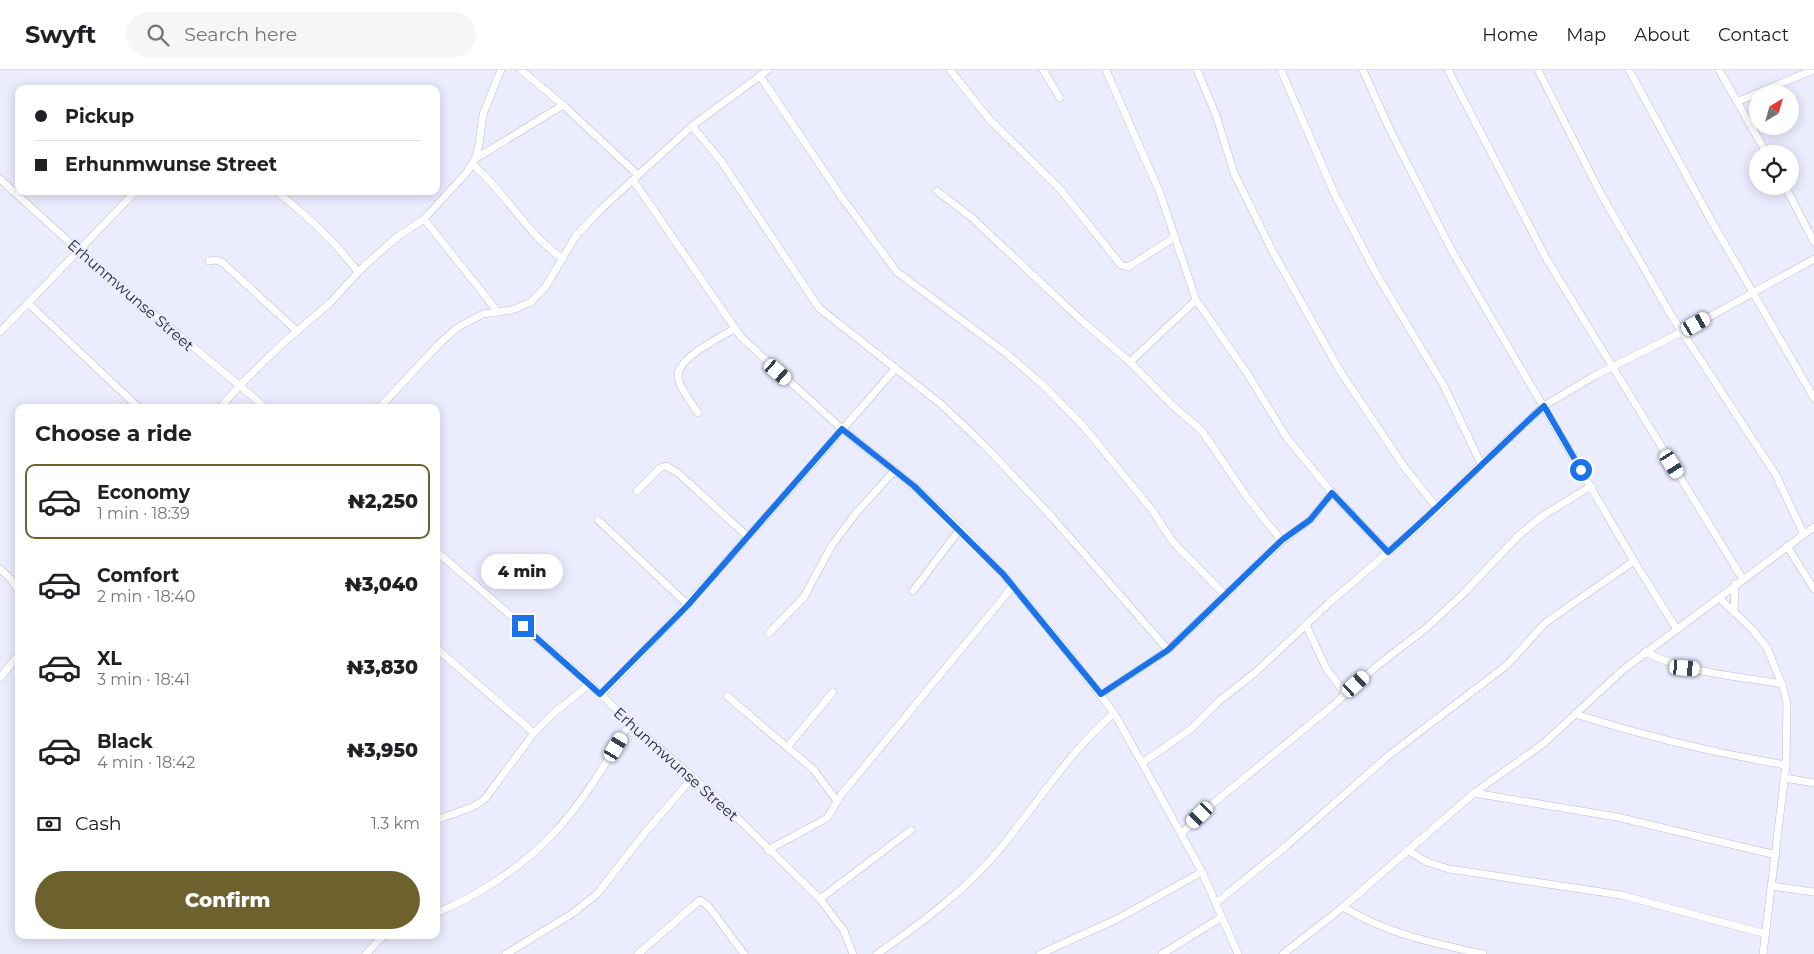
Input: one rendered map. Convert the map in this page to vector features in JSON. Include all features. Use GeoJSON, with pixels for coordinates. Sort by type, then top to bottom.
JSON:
{"type":"FeatureCollection","features":[{"type":"Feature","properties":{"kind":"street"},"geometry":{"type":"LineString","coordinates":[[223,404],[239,386],[297,331],[330,303],[358,272],[397,237],[424,219],[441,202],[473,161],[479,145],[483,114],[501,70]]}},
{"type":"Feature","properties":{"kind":"street"},"geometry":{"type":"LineString","coordinates":[[521,70],[563,105],[635,178],[734,329],[765,361],[842,429],[895,470],[960,529],[1013,586],[1101,694],[1114,713],[1182,833],[1202,872],[1238,954]]}},
{"type":"Feature","properties":{"kind":"street"},"geometry":{"type":"LineString","coordinates":[[383,404],[438,344],[458,327],[483,314],[512,310],[531,302],[546,286],[575,237],[600,210],[692,126],[768,70]]}},
{"type":"Feature","properties":{"kind":"street"},"geometry":{"type":"LineString","coordinates":[[950,70],[990,120],[1060,189],[1121,265],[1128,267],[1175,237]]}},
{"type":"Feature","properties":{"kind":"street"},"geometry":{"type":"LineString","coordinates":[[1043,70],[1060,98]]}},
{"type":"Feature","properties":{"kind":"street"},"geometry":{"type":"LineString","coordinates":[[1106,70],[1160,193],[1196,300],[1247,373],[1287,438],[1332,493],[1388,552]]}},
{"type":"Feature","properties":{"kind":"street"},"geometry":{"type":"LineString","coordinates":[[1197,70],[1216,115],[1234,174],[1273,252],[1340,371],[1405,468],[1438,509]]}},
{"type":"Feature","properties":{"kind":"street"},"geometry":{"type":"LineString","coordinates":[[1281,70],[1335,195],[1377,275],[1444,386],[1481,464]]}},
{"type":"Feature","properties":{"kind":"street"},"geometry":{"type":"LineString","coordinates":[[1363,70],[1390,130],[1452,251],[1634,561],[1676,628]]}},
{"type":"Feature","properties":{"kind":"street"},"geometry":{"type":"LineString","coordinates":[[1448,70],[1546,258],[1742,578]]}},
{"type":"Feature","properties":{"kind":"street"},"geometry":{"type":"LineString","coordinates":[[1538,70],[1601,194],[1682,332],[1776,475],[1804,535]]}},
{"type":"Feature","properties":{"kind":"street"},"geometry":{"type":"LineString","coordinates":[[1628,70],[1752,292],[1814,398]]}},
{"type":"Feature","properties":{"kind":"street"},"geometry":{"type":"LineString","coordinates":[[1719,70],[1762,145]]}},
{"type":"Feature","properties":{"kind":"street"},"geometry":{"type":"LineString","coordinates":[[1738,101],[1813,70]]}},
{"type":"Feature","properties":{"kind":"street"},"geometry":{"type":"LineString","coordinates":[[760,76],[843,199],[897,272],[1006,353],[1044,386],[1084,427],[1152,510],[1173,542],[1224,594]]}},
{"type":"Feature","properties":{"kind":"street"},"geometry":{"type":"LineString","coordinates":[[473,161],[563,105]]}},
{"type":"Feature","properties":{"kind":"street"},"geometry":{"type":"LineString","coordinates":[[692,126],[721,161],[819,308],[857,340],[942,405],[985,446],[1052,516],[1168,650]]}},
{"type":"Feature","properties":{"kind":"street"},"geometry":{"type":"LineString","coordinates":[[473,161],[546,248],[563,259]]}},
{"type":"Feature","properties":{"kind":"street","name":"Erhunmwunse Street"},"geometry":{"type":"LineString","coordinates":[[0,179],[15,193]]}},
{"type":"Feature","properties":{"kind":"street"},"geometry":{"type":"LineString","coordinates":[[937,191],[971,218],[1081,320],[1130,362],[1171,404],[1202,431],[1248,500],[1282,540]]}},
{"type":"Feature","properties":{"kind":"street","name":"Erhunmwunse Street"},"geometry":{"type":"LineString","coordinates":[[18,195],[79,251],[261,404]]}},
{"type":"Feature","properties":{"kind":"street"},"geometry":{"type":"LineString","coordinates":[[0,332],[130,195]]}},
{"type":"Feature","properties":{"kind":"street"},"geometry":{"type":"LineString","coordinates":[[281,195],[303,212],[344,253],[358,272]]}},
{"type":"Feature","properties":{"kind":"street"},"geometry":{"type":"LineString","coordinates":[[1789,195],[1814,242]]}},
{"type":"Feature","properties":{"kind":"street"},"geometry":{"type":"LineString","coordinates":[[424,219],[444,242],[468,277],[498,312]]}},
{"type":"Feature","properties":{"kind":"street"},"geometry":{"type":"LineString","coordinates":[[1142,763],[1200,721],[1218,702],[1257,672],[1306,625],[1438,509],[1481,464],[1544,406],[1612,366],[1682,332],[1814,259]]}},
{"type":"Feature","properties":{"kind":"street"},"geometry":{"type":"LineString","coordinates":[[209,261],[216,260],[223,263],[297,331]]}},
{"type":"Feature","properties":{"kind":"street"},"geometry":{"type":"LineString","coordinates":[[1130,362],[1196,300]]}},
{"type":"Feature","properties":{"kind":"street"},"geometry":{"type":"LineString","coordinates":[[28,303],[135,404]]}},
{"type":"Feature","properties":{"kind":"street"},"geometry":{"type":"LineString","coordinates":[[698,413],[681,385],[678,375],[681,366],[694,353],[734,329]]}},
{"type":"Feature","properties":{"kind":"street"},"geometry":{"type":"LineString","coordinates":[[600,694],[688,605],[896,368]]}},
{"type":"Feature","properties":{"kind":"street"},"geometry":{"type":"LineString","coordinates":[[636,491],[660,468],[666,466],[678,473],[747,536]]}},
{"type":"Feature","properties":{"kind":"street"},"geometry":{"type":"LineString","coordinates":[[770,633],[804,598],[832,545],[856,513],[895,470]]}},
{"type":"Feature","properties":{"kind":"street"},"geometry":{"type":"LineString","coordinates":[[1182,833],[1210,806],[1457,600],[1518,535],[1542,517],[1591,486]]}},
{"type":"Feature","properties":{"kind":"street"},"geometry":{"type":"LineString","coordinates":[[1101,694],[1168,650],[1282,540],[1310,520],[1332,493]]}},
{"type":"Feature","properties":{"kind":"street"},"geometry":{"type":"LineString","coordinates":[[598,520],[688,605]]}},
{"type":"Feature","properties":{"kind":"street"},"geometry":{"type":"LineString","coordinates":[[1283,954],[1343,907],[1474,793],[1542,744],[1645,652],[1814,526]]}},
{"type":"Feature","properties":{"kind":"street"},"geometry":{"type":"LineString","coordinates":[[913,592],[960,529]]}},
{"type":"Feature","properties":{"kind":"street"},"geometry":{"type":"LineString","coordinates":[[1787,546],[1814,589]]}},
{"type":"Feature","properties":{"kind":"street","name":"Erhunmwunse Street"},"geometry":{"type":"LineString","coordinates":[[440,554],[590,684],[630,723],[693,777],[820,899],[844,931],[853,954]]}},
{"type":"Feature","properties":{"kind":"street"},"geometry":{"type":"LineString","coordinates":[[1216,903],[1286,846],[1388,756],[1507,665],[1545,623],[1634,561]]}},
{"type":"Feature","properties":{"kind":"street"},"geometry":{"type":"LineString","coordinates":[[0,569],[15,585]]}},
{"type":"Feature","properties":{"kind":"street"},"geometry":{"type":"LineString","coordinates":[[1734,612],[1735,584]]}},
{"type":"Feature","properties":{"kind":"street"},"geometry":{"type":"LineString","coordinates":[[768,850],[827,818],[837,801],[1013,586]]}},
{"type":"Feature","properties":{"kind":"street"},"geometry":{"type":"LineString","coordinates":[[1719,598],[1767,648],[1782,684],[1787,703],[1786,765],[1763,954]]}},
{"type":"Feature","properties":{"kind":"street"},"geometry":{"type":"LineString","coordinates":[[1306,625],[1326,668],[1345,694]]}},
{"type":"Feature","properties":{"kind":"street"},"geometry":{"type":"LineString","coordinates":[[440,651],[534,732]]}},
{"type":"Feature","properties":{"kind":"street"},"geometry":{"type":"LineString","coordinates":[[1645,652],[1668,664],[1685,668],[1782,684]]}},
{"type":"Feature","properties":{"kind":"street"},"geometry":{"type":"LineString","coordinates":[[0,678],[15,659]]}},
{"type":"Feature","properties":{"kind":"street"},"geometry":{"type":"LineString","coordinates":[[440,819],[472,807],[484,800],[534,732],[555,712],[590,684]]}},
{"type":"Feature","properties":{"kind":"street"},"geometry":{"type":"LineString","coordinates":[[788,746],[833,692]]}},
{"type":"Feature","properties":{"kind":"street"},"geometry":{"type":"LineString","coordinates":[[727,696],[814,770],[837,801]]}},
{"type":"Feature","properties":{"kind":"street"},"geometry":{"type":"LineString","coordinates":[[877,954],[965,887],[999,850],[1071,756],[1114,713]]}},
{"type":"Feature","properties":{"kind":"street"},"geometry":{"type":"LineString","coordinates":[[1575,714],[1620,729],[1726,755],[1786,765]]}},
{"type":"Feature","properties":{"kind":"street"},"geometry":{"type":"LineString","coordinates":[[440,911],[458,904],[501,878],[552,835],[592,784],[630,723]]}},
{"type":"Feature","properties":{"kind":"street"},"geometry":{"type":"LineString","coordinates":[[506,954],[573,913],[597,894],[644,834],[693,777]]}},
{"type":"Feature","properties":{"kind":"street"},"geometry":{"type":"LineString","coordinates":[[1784,778],[1814,783]]}},
{"type":"Feature","properties":{"kind":"street"},"geometry":{"type":"LineString","coordinates":[[1474,793],[1617,817],[1776,855]]}},
{"type":"Feature","properties":{"kind":"street"},"geometry":{"type":"LineString","coordinates":[[820,899],[911,830]]}},
{"type":"Feature","properties":{"kind":"street"},"geometry":{"type":"LineString","coordinates":[[1407,850],[1427,862],[1449,869],[1621,895],[1766,934]]}},
{"type":"Feature","properties":{"kind":"street"},"geometry":{"type":"LineString","coordinates":[[1040,954],[1117,919],[1202,872]]}},
{"type":"Feature","properties":{"kind":"street"},"geometry":{"type":"LineString","coordinates":[[1772,886],[1814,892]]}},
{"type":"Feature","properties":{"kind":"street"},"geometry":{"type":"LineString","coordinates":[[638,954],[700,900],[709,907],[744,954]]}},
{"type":"Feature","properties":{"kind":"street"},"geometry":{"type":"LineString","coordinates":[[1343,907],[1363,919],[1415,940],[1483,954]]}},
{"type":"Feature","properties":{"kind":"street"},"geometry":{"type":"LineString","coordinates":[[1162,954],[1222,917]]}},
{"type":"Feature","properties":{"kind":"street"},"geometry":{"type":"LineString","coordinates":[[366,954],[379,939]]}},
{"type":"Feature","properties":{"kind":"route"},"geometry":{"type":"LineString","coordinates":[[523,626],[600,694],[688,605],[729,556],[796,484],[842,429],[914,486],[960,529],[1003,574],[1101,694],[1150,664],[1168,650],[1282,540],[1310,520],[1332,493],[1388,552],[1438,509],[1481,464],[1544,406],[1581,470]]}}]}
